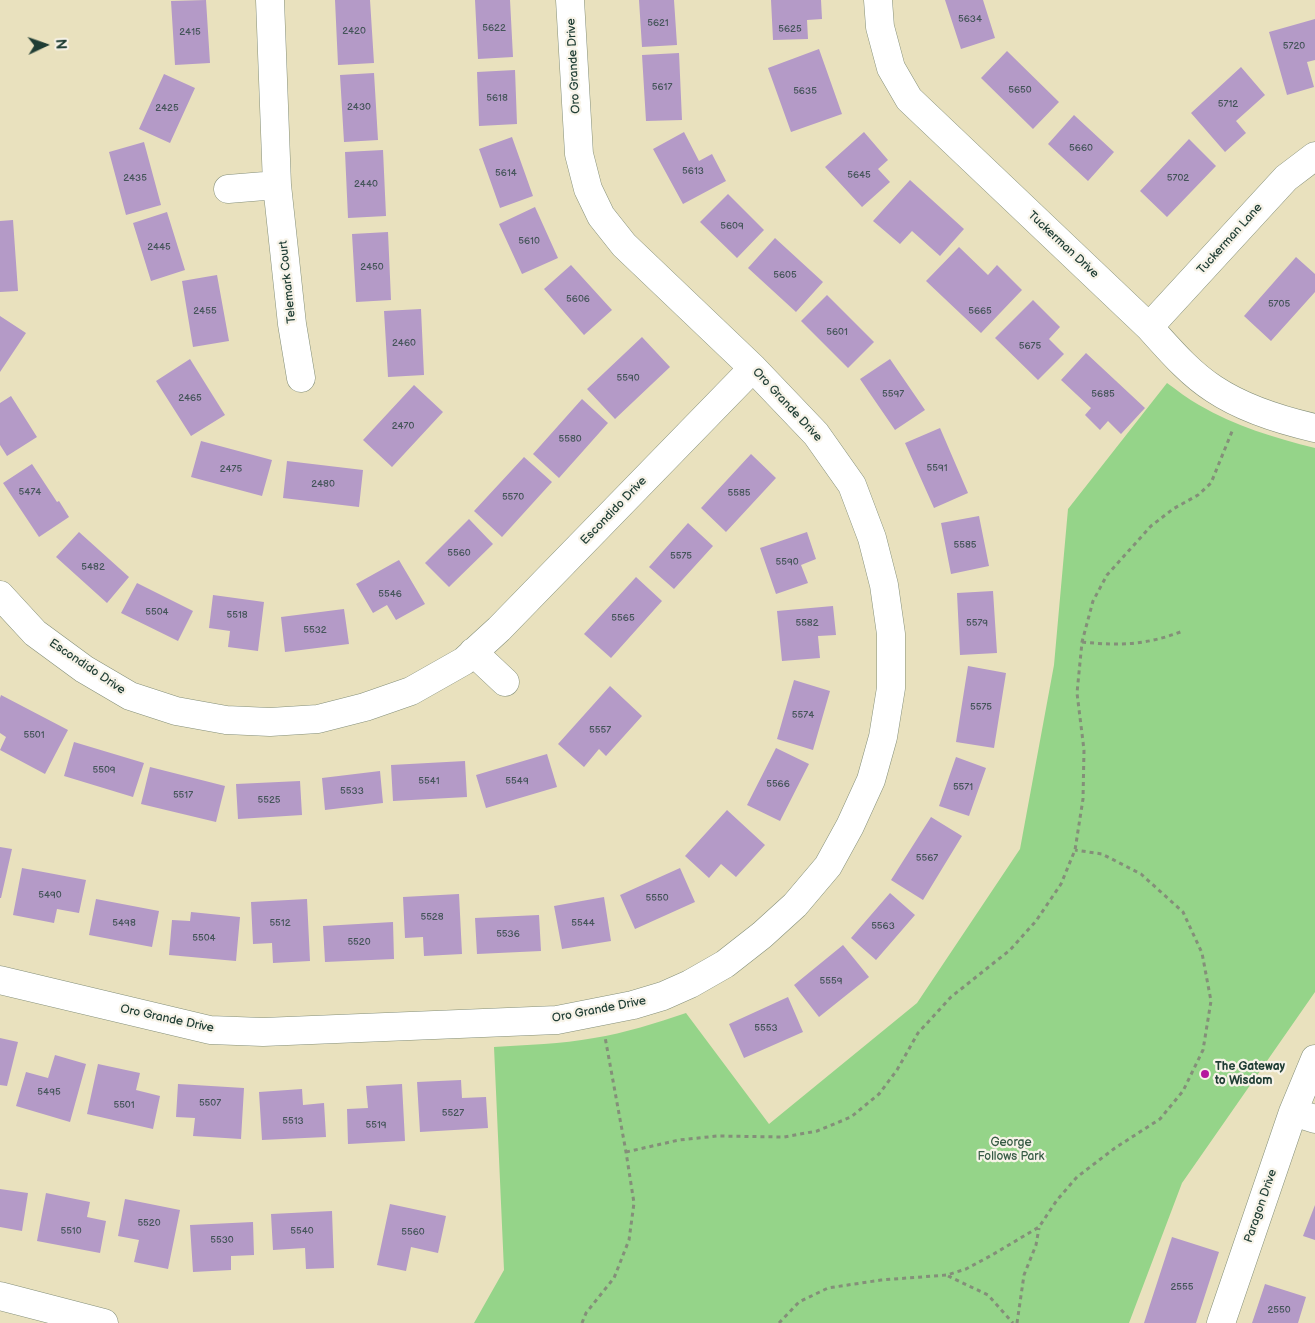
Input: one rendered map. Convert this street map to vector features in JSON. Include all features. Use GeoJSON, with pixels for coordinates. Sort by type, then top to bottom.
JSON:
{"type":"FeatureCollection","features":[{"type":"Feature","properties":{"kind":"street","name":"Telemark Court"},"geometry":{"type":"LineString","coordinates":[[270,0],[277,185],[292,324],[301,378]]}},
{"type":"Feature","properties":{"kind":"street","name":"Oro Grande Drive"},"geometry":{"type":"LineString","coordinates":[[0,980],[210,1030],[263,1032],[557,1020],[634,1005],[664,996],[690,984],[725,964],[762,935],[794,905],[828,866],[850,826],[871,780],[883,737],[891,688],[891,634],[884,585],[872,538],[852,485],[816,434],[753,368],[624,245],[601,216],[588,189],[579,154],[570,0]]}},
{"type":"Feature","properties":{"kind":"street","name":"Tuckerman Drive"},"geometry":{"type":"LineString","coordinates":[[878,0],[880,26],[891,68],[909,99],[1149,327],[1183,363],[1213,389],[1243,406],[1286,421],[1315,428]]}},
{"type":"Feature","properties":{"kind":"street","name":"Tuckerman Lane"},"geometry":{"type":"LineString","coordinates":[[1149,327],[1286,178],[1315,156]]}},
{"type":"Feature","properties":{"kind":"street"},"geometry":{"type":"LineString","coordinates":[[228,189],[277,185]]}},
{"type":"Feature","properties":{"kind":"street","name":"Escondido Drive"},"geometry":{"type":"LineString","coordinates":[[0,595],[36,632],[84,669],[130,696],[176,712],[226,720],[270,722],[318,719],[365,707],[411,691],[464,661],[499,629],[753,368]]}},
{"type":"Feature","properties":{"kind":"street"},"geometry":{"type":"LineString","coordinates":[[473,652],[505,682]]}},
{"type":"Feature","properties":{"kind":"street","name":"Paragon Drive"},"geometry":{"type":"LineString","coordinates":[[1221,1323],[1304,1115],[1315,1060]]}},
{"type":"Feature","properties":{"kind":"street"},"geometry":{"type":"LineString","coordinates":[[0,1296],[104,1323]]}},
{"type":"Feature","properties":{"kind":"path"},"geometry":{"type":"LineString","coordinates":[[626,1152],[679,1140],[717,1136],[784,1137],[817,1131],[851,1118],[879,1094],[897,1070],[918,1033],[951,997],[1010,950],[1036,921],[1061,884],[1075,850],[1083,799],[1084,750],[1077,693],[1082,642],[1093,601],[1107,575],[1151,526],[1173,509],[1198,495],[1211,483],[1243,406]]}},
{"type":"Feature","properties":{"kind":"path"},"geometry":{"type":"LineString","coordinates":[[1082,642],[1110,645],[1138,643],[1162,639],[1183,631]]}},
{"type":"Feature","properties":{"kind":"path"},"geometry":{"type":"LineString","coordinates":[[1015,1323],[1024,1275],[1036,1245],[1039,1227],[1057,1200],[1077,1177],[1115,1148],[1160,1118],[1184,1092],[1203,1050],[1211,1001],[1202,953],[1183,912],[1141,874],[1102,854],[1075,850]]}},
{"type":"Feature","properties":{"kind":"path"},"geometry":{"type":"LineString","coordinates":[[582,1323],[586,1313],[614,1278],[629,1240],[634,1203],[600,1012]]}},
{"type":"Feature","properties":{"kind":"path"},"geometry":{"type":"LineString","coordinates":[[779,1323],[799,1302],[828,1288],[881,1280],[947,1276],[966,1269],[1039,1227]]}},
{"type":"Feature","properties":{"kind":"path"},"geometry":{"type":"LineString","coordinates":[[947,1276],[988,1296],[1015,1323]]}},
{"type":"Feature","properties":{"kind":"green space","name":"George Follows Park"},"geometry":{"type":"Polygon","coordinates":[[[1167,383],[1195,403],[1227,419],[1270,436],[1315,448],[1315,992],[1182,1183],[1129,1323],[474,1323],[504,1270],[494,1047],[557,1043],[606,1036],[629,1031],[686,1013],[769,1124],[917,1003],[1020,849],[1054,665],[1068,509],[1167,383]]]}},
{"type":"Feature","properties":{"kind":"building"},"geometry":{"type":"Polygon","coordinates":[[[206,0],[210,63],[175,65],[171,1],[206,0]]]}},
{"type":"Feature","properties":{"kind":"building"},"geometry":{"type":"Polygon","coordinates":[[[335,0],[370,0],[374,63],[338,65],[335,0]]]}},
{"type":"Feature","properties":{"kind":"building"},"geometry":{"type":"Polygon","coordinates":[[[475,0],[510,0],[513,57],[478,59],[475,0]]]}},
{"type":"Feature","properties":{"kind":"building"},"geometry":{"type":"Polygon","coordinates":[[[639,0],[674,0],[677,45],[642,47],[639,0]]]}},
{"type":"Feature","properties":{"kind":"building"},"geometry":{"type":"Polygon","coordinates":[[[771,0],[821,0],[822,19],[807,20],[808,39],[773,40],[771,0]]]}},
{"type":"Feature","properties":{"kind":"building"},"geometry":{"type":"Polygon","coordinates":[[[945,0],[983,0],[995,38],[961,49],[945,0]]]}},
{"type":"Feature","properties":{"kind":"building"},"geometry":{"type":"Polygon","coordinates":[[[1315,19],[1315,60],[1307,62],[1314,87],[1287,95],[1269,32],[1315,19]]]}},
{"type":"Feature","properties":{"kind":"building"},"geometry":{"type":"Polygon","coordinates":[[[819,49],[842,114],[791,132],[768,68],[819,49]]]}},
{"type":"Feature","properties":{"kind":"building"},"geometry":{"type":"Polygon","coordinates":[[[1007,51],[1059,102],[1033,129],[981,78],[1007,51]]]}},
{"type":"Feature","properties":{"kind":"building"},"geometry":{"type":"Polygon","coordinates":[[[679,53],[682,120],[646,121],[642,55],[679,53]]]}},
{"type":"Feature","properties":{"kind":"building"},"geometry":{"type":"Polygon","coordinates":[[[1241,67],[1265,95],[1236,121],[1246,133],[1225,152],[1191,113],[1241,67]]]}},
{"type":"Feature","properties":{"kind":"building"},"geometry":{"type":"Polygon","coordinates":[[[515,70],[517,124],[479,126],[477,72],[515,70]]]}},
{"type":"Feature","properties":{"kind":"building"},"geometry":{"type":"Polygon","coordinates":[[[374,73],[378,140],[344,142],[340,75],[374,73]]]}},
{"type":"Feature","properties":{"kind":"building"},"geometry":{"type":"Polygon","coordinates":[[[164,74],[195,88],[170,143],[139,129],[164,74]]]}},
{"type":"Feature","properties":{"kind":"building"},"geometry":{"type":"Polygon","coordinates":[[[1074,115],[1114,152],[1088,181],[1048,144],[1074,115]]]}},
{"type":"Feature","properties":{"kind":"building"},"geometry":{"type":"Polygon","coordinates":[[[684,132],[699,161],[712,154],[726,181],[683,204],[653,149],[684,132]]]}},
{"type":"Feature","properties":{"kind":"building"},"geometry":{"type":"Polygon","coordinates":[[[864,132],[888,160],[878,169],[890,182],[862,207],[825,167],[864,132]]]}},
{"type":"Feature","properties":{"kind":"building"},"geometry":{"type":"Polygon","coordinates":[[[512,137],[533,196],[500,208],[479,149],[512,137]]]}},
{"type":"Feature","properties":{"kind":"building"},"geometry":{"type":"Polygon","coordinates":[[[1189,139],[1216,166],[1167,217],[1140,191],[1189,139]]]}},
{"type":"Feature","properties":{"kind":"building"},"geometry":{"type":"Polygon","coordinates":[[[144,142],[161,205],[126,215],[109,152],[144,142]]]}},
{"type":"Feature","properties":{"kind":"building"},"geometry":{"type":"Polygon","coordinates":[[[383,150],[386,216],[348,218],[345,152],[383,150]]]}},
{"type":"Feature","properties":{"kind":"building"},"geometry":{"type":"Polygon","coordinates":[[[910,180],[964,229],[940,256],[912,231],[900,244],[873,221],[910,180]]]}},
{"type":"Feature","properties":{"kind":"building"},"geometry":{"type":"Polygon","coordinates":[[[728,194],[764,230],[737,258],[700,222],[728,194]]]}},
{"type":"Feature","properties":{"kind":"building"},"geometry":{"type":"Polygon","coordinates":[[[535,207],[558,258],[522,274],[499,224],[535,207]]]}},
{"type":"Feature","properties":{"kind":"building"},"geometry":{"type":"Polygon","coordinates":[[[167,212],[185,270],[151,281],[133,223],[167,212]]]}},
{"type":"Feature","properties":{"kind":"building"},"geometry":{"type":"Polygon","coordinates":[[[13,220],[18,291],[0,292],[0,221],[13,220]]]}},
{"type":"Feature","properties":{"kind":"building"},"geometry":{"type":"Polygon","coordinates":[[[388,232],[391,300],[356,302],[352,234],[388,232]]]}},
{"type":"Feature","properties":{"kind":"building"},"geometry":{"type":"Polygon","coordinates":[[[775,238],[823,282],[796,312],[748,268],[775,238]]]}},
{"type":"Feature","properties":{"kind":"building"},"geometry":{"type":"Polygon","coordinates":[[[959,247],[988,275],[997,265],[1022,290],[981,333],[926,281],[959,247]]]}},
{"type":"Feature","properties":{"kind":"building"},"geometry":{"type":"Polygon","coordinates":[[[1296,257],[1315,274],[1315,292],[1271,341],[1244,316],[1296,257]]]}},
{"type":"Feature","properties":{"kind":"building"},"geometry":{"type":"Polygon","coordinates":[[[571,265],[612,310],[584,335],[544,289],[571,265]]]}},
{"type":"Feature","properties":{"kind":"building"},"geometry":{"type":"Polygon","coordinates":[[[217,275],[229,341],[193,347],[182,281],[217,275]]]}},
{"type":"Feature","properties":{"kind":"building"},"geometry":{"type":"Polygon","coordinates":[[[827,295],[874,342],[848,368],[801,321],[827,295]]]}},
{"type":"Feature","properties":{"kind":"building"},"geometry":{"type":"Polygon","coordinates":[[[1033,300],[1060,327],[1049,339],[1064,354],[1038,380],[995,338],[1033,300]]]}},
{"type":"Feature","properties":{"kind":"building"},"geometry":{"type":"Polygon","coordinates":[[[421,309],[424,375],[388,377],[384,311],[421,309]]]}},
{"type":"Feature","properties":{"kind":"building"},"geometry":{"type":"Polygon","coordinates":[[[0,316],[26,333],[0,372],[0,316]]]}},
{"type":"Feature","properties":{"kind":"building"},"geometry":{"type":"Polygon","coordinates":[[[642,337],[670,367],[615,419],[587,389],[642,337]]]}},
{"type":"Feature","properties":{"kind":"building"},"geometry":{"type":"Polygon","coordinates":[[[1086,353],[1145,408],[1121,434],[1108,421],[1100,430],[1085,415],[1091,408],[1061,380],[1086,353]]]}},
{"type":"Feature","properties":{"kind":"building"},"geometry":{"type":"Polygon","coordinates":[[[190,359],[225,415],[191,436],[156,381],[190,359]]]}},
{"type":"Feature","properties":{"kind":"building"},"geometry":{"type":"Polygon","coordinates":[[[890,359],[925,410],[895,430],[860,379],[890,359]]]}},
{"type":"Feature","properties":{"kind":"building"},"geometry":{"type":"Polygon","coordinates":[[[414,385],[443,412],[392,467],[363,440],[414,385]]]}},
{"type":"Feature","properties":{"kind":"building"},"geometry":{"type":"Polygon","coordinates":[[[11,396],[37,437],[7,456],[0,445],[0,403],[11,396]]]}},
{"type":"Feature","properties":{"kind":"building"},"geometry":{"type":"Polygon","coordinates":[[[582,399],[608,423],[559,478],[533,454],[582,399]]]}},
{"type":"Feature","properties":{"kind":"building"},"geometry":{"type":"Polygon","coordinates":[[[940,428],[968,493],[934,508],[905,443],[940,428]]]}},
{"type":"Feature","properties":{"kind":"building"},"geometry":{"type":"Polygon","coordinates":[[[201,441],[272,460],[262,496],[191,477],[201,441]]]}},
{"type":"Feature","properties":{"kind":"building"},"geometry":{"type":"Polygon","coordinates":[[[751,454],[776,478],[726,532],[701,508],[751,454]]]}},
{"type":"Feature","properties":{"kind":"building"},"geometry":{"type":"Polygon","coordinates":[[[524,457],[552,482],[502,537],[474,511],[524,457]]]}},
{"type":"Feature","properties":{"kind":"building"},"geometry":{"type":"Polygon","coordinates":[[[287,461],[363,470],[359,507],[283,498],[287,461]]]}},
{"type":"Feature","properties":{"kind":"building"},"geometry":{"type":"Polygon","coordinates":[[[32,464],[69,517],[39,537],[3,483],[32,464]]]}},
{"type":"Feature","properties":{"kind":"building"},"geometry":{"type":"Polygon","coordinates":[[[979,516],[989,566],[951,574],[941,523],[979,516]]]}},
{"type":"Feature","properties":{"kind":"building"},"geometry":{"type":"Polygon","coordinates":[[[469,519],[493,544],[449,587],[425,563],[469,519]]]}},
{"type":"Feature","properties":{"kind":"building"},"geometry":{"type":"Polygon","coordinates":[[[688,523],[713,546],[674,589],[649,567],[688,523]]]}},
{"type":"Feature","properties":{"kind":"building"},"geometry":{"type":"Polygon","coordinates":[[[79,532],[129,577],[107,603],[56,557],[79,532]]]}},
{"type":"Feature","properties":{"kind":"building"},"geometry":{"type":"Polygon","coordinates":[[[807,532],[816,559],[801,565],[808,583],[776,594],[760,548],[807,532]]]}},
{"type":"Feature","properties":{"kind":"building"},"geometry":{"type":"Polygon","coordinates":[[[399,560],[425,604],[396,620],[387,605],[373,613],[356,584],[399,560]]]}},
{"type":"Feature","properties":{"kind":"building"},"geometry":{"type":"Polygon","coordinates":[[[636,577],[662,601],[611,658],[584,634],[636,577]]]}},
{"type":"Feature","properties":{"kind":"building"},"geometry":{"type":"Polygon","coordinates":[[[137,583],[193,611],[178,641],[121,613],[137,583]]]}},
{"type":"Feature","properties":{"kind":"building"},"geometry":{"type":"Polygon","coordinates":[[[993,591],[997,653],[960,655],[957,593],[993,591]]]}},
{"type":"Feature","properties":{"kind":"building"},"geometry":{"type":"Polygon","coordinates":[[[213,595],[264,602],[258,651],[228,647],[230,631],[209,628],[213,595]]]}},
{"type":"Feature","properties":{"kind":"building"},"geometry":{"type":"Polygon","coordinates":[[[833,606],[836,635],[818,636],[820,658],[782,661],[777,611],[833,606]]]}},
{"type":"Feature","properties":{"kind":"building"},"geometry":{"type":"Polygon","coordinates":[[[344,609],[349,644],[285,652],[281,617],[344,609]]]}},
{"type":"Feature","properties":{"kind":"building"},"geometry":{"type":"Polygon","coordinates":[[[968,666],[1006,673],[994,748],[956,742],[968,666]]]}},
{"type":"Feature","properties":{"kind":"building"},"geometry":{"type":"Polygon","coordinates":[[[794,680],[830,691],[813,750],[777,739],[794,680]]]}},
{"type":"Feature","properties":{"kind":"building"},"geometry":{"type":"Polygon","coordinates":[[[610,686],[642,716],[606,756],[599,749],[584,767],[558,744],[610,686]]]}},
{"type":"Feature","properties":{"kind":"building"},"geometry":{"type":"Polygon","coordinates":[[[1,695],[68,730],[45,774],[0,750],[6,737],[0,733],[1,695]]]}},
{"type":"Feature","properties":{"kind":"building"},"geometry":{"type":"Polygon","coordinates":[[[74,742],[144,763],[133,797],[64,776],[74,742]]]}},
{"type":"Feature","properties":{"kind":"building"},"geometry":{"type":"Polygon","coordinates":[[[776,748],[809,764],[780,821],[747,805],[776,748]]]}},
{"type":"Feature","properties":{"kind":"building"},"geometry":{"type":"Polygon","coordinates":[[[547,754],[557,787],[486,808],[476,775],[547,754]]]}},
{"type":"Feature","properties":{"kind":"building"},"geometry":{"type":"Polygon","coordinates":[[[956,757],[986,768],[969,816],[939,806],[956,757]]]}},
{"type":"Feature","properties":{"kind":"building"},"geometry":{"type":"Polygon","coordinates":[[[465,761],[467,797],[393,801],[391,765],[465,761]]]}},
{"type":"Feature","properties":{"kind":"building"},"geometry":{"type":"Polygon","coordinates":[[[150,767],[225,786],[216,822],[141,804],[150,767]]]}},
{"type":"Feature","properties":{"kind":"building"},"geometry":{"type":"Polygon","coordinates":[[[380,771],[383,803],[325,810],[322,778],[380,771]]]}},
{"type":"Feature","properties":{"kind":"building"},"geometry":{"type":"Polygon","coordinates":[[[300,781],[302,815],[238,819],[236,784],[300,781]]]}},
{"type":"Feature","properties":{"kind":"building"},"geometry":{"type":"Polygon","coordinates":[[[727,810],[765,845],[736,877],[721,864],[709,878],[685,856],[727,810]]]}},
{"type":"Feature","properties":{"kind":"building"},"geometry":{"type":"Polygon","coordinates":[[[931,817],[962,836],[923,900],[891,880],[931,817]]]}},
{"type":"Feature","properties":{"kind":"building"},"geometry":{"type":"Polygon","coordinates":[[[0,847],[12,849],[1,898],[0,898],[0,847]]]}},
{"type":"Feature","properties":{"kind":"building"},"geometry":{"type":"Polygon","coordinates":[[[22,868],[86,880],[79,913],[57,909],[54,923],[13,915],[22,868]]]}},
{"type":"Feature","properties":{"kind":"building"},"geometry":{"type":"Polygon","coordinates":[[[680,868],[695,902],[635,929],[620,895],[680,868]]]}},
{"type":"Feature","properties":{"kind":"building"},"geometry":{"type":"Polygon","coordinates":[[[890,893],[915,915],[876,960],[851,938],[890,893]]]}},
{"type":"Feature","properties":{"kind":"building"},"geometry":{"type":"Polygon","coordinates":[[[459,894],[462,954],[424,956],[423,937],[405,938],[403,897],[459,894]]]}},
{"type":"Feature","properties":{"kind":"building"},"geometry":{"type":"Polygon","coordinates":[[[604,897],[611,941],[562,949],[554,906],[604,897]]]}},
{"type":"Feature","properties":{"kind":"building"},"geometry":{"type":"Polygon","coordinates":[[[96,899],[159,911],[152,947],[89,935],[96,899]]]}},
{"type":"Feature","properties":{"kind":"building"},"geometry":{"type":"Polygon","coordinates":[[[307,899],[310,961],[273,963],[272,943],[253,944],[251,902],[307,899]]]}},
{"type":"Feature","properties":{"kind":"building"},"geometry":{"type":"Polygon","coordinates":[[[191,912],[240,917],[236,961],[169,955],[172,920],[190,921],[191,912]]]}},
{"type":"Feature","properties":{"kind":"building"},"geometry":{"type":"Polygon","coordinates":[[[539,915],[541,951],[477,954],[475,918],[539,915]]]}},
{"type":"Feature","properties":{"kind":"building"},"geometry":{"type":"Polygon","coordinates":[[[393,922],[394,959],[325,962],[323,926],[393,922]]]}},
{"type":"Feature","properties":{"kind":"building"},"geometry":{"type":"Polygon","coordinates":[[[843,945],[869,977],[819,1017],[794,985],[843,945]]]}},
{"type":"Feature","properties":{"kind":"building"},"geometry":{"type":"Polygon","coordinates":[[[788,997],[803,1032],[744,1058],[729,1024],[788,997]]]}},
{"type":"Feature","properties":{"kind":"building"},"geometry":{"type":"Polygon","coordinates":[[[0,1038],[18,1042],[7,1086],[0,1085],[0,1038]]]}},
{"type":"Feature","properties":{"kind":"building"},"geometry":{"type":"Polygon","coordinates":[[[55,1055],[86,1064],[70,1122],[16,1106],[26,1072],[48,1078],[55,1055]]]}},
{"type":"Feature","properties":{"kind":"building"},"geometry":{"type":"Polygon","coordinates":[[[98,1064],[140,1073],[136,1090],[160,1096],[153,1129],[87,1114],[98,1064]]]}},
{"type":"Feature","properties":{"kind":"building"},"geometry":{"type":"Polygon","coordinates":[[[461,1080],[462,1098],[486,1097],[488,1128],[420,1132],[417,1082],[461,1080]]]}},
{"type":"Feature","properties":{"kind":"building"},"geometry":{"type":"Polygon","coordinates":[[[178,1084],[244,1088],[241,1139],[193,1136],[195,1118],[176,1117],[178,1084]]]}},
{"type":"Feature","properties":{"kind":"building"},"geometry":{"type":"Polygon","coordinates":[[[402,1084],[405,1141],[348,1144],[347,1109],[368,1108],[366,1086],[402,1084]]]}},
{"type":"Feature","properties":{"kind":"building"},"geometry":{"type":"Polygon","coordinates":[[[302,1089],[303,1105],[324,1103],[326,1137],[262,1140],[259,1092],[302,1089]]]}},
{"type":"Feature","properties":{"kind":"building"},"geometry":{"type":"Polygon","coordinates":[[[0,1189],[28,1193],[22,1231],[0,1227],[0,1189]]]}},
{"type":"Feature","properties":{"kind":"building"},"geometry":{"type":"Polygon","coordinates":[[[46,1193],[90,1202],[87,1217],[106,1221],[100,1253],[37,1241],[46,1193]]]}},
{"type":"Feature","properties":{"kind":"building"},"geometry":{"type":"Polygon","coordinates":[[[125,1199],[180,1210],[168,1269],[134,1262],[139,1240],[118,1236],[125,1199]]]}},
{"type":"Feature","properties":{"kind":"building"},"geometry":{"type":"Polygon","coordinates":[[[390,1204],[446,1216],[438,1253],[411,1247],[406,1271],[377,1265],[390,1204]]]}},
{"type":"Feature","properties":{"kind":"building"},"geometry":{"type":"Polygon","coordinates":[[[1315,1205],[1315,1240],[1303,1236],[1315,1205]]]}},
{"type":"Feature","properties":{"kind":"building"},"geometry":{"type":"Polygon","coordinates":[[[332,1211],[334,1268],[306,1269],[305,1248],[273,1250],[271,1214],[332,1211]]]}},
{"type":"Feature","properties":{"kind":"building"},"geometry":{"type":"Polygon","coordinates":[[[253,1222],[254,1255],[231,1256],[231,1270],[193,1272],[190,1225],[253,1222]]]}},
{"type":"Feature","properties":{"kind":"building"},"geometry":{"type":"Polygon","coordinates":[[[1172,1237],[1219,1252],[1196,1323],[1144,1323],[1172,1237]]]}},
{"type":"Feature","properties":{"kind":"building"},"geometry":{"type":"Polygon","coordinates":[[[1265,1284],[1306,1297],[1298,1323],[1252,1323],[1265,1284]]]}},
{"type":"Feature","properties":{"kind":"place","name":"The Gateway to Wisdom"},"geometry":{"type":"Point","coordinates":[1205,1074]}}]}
